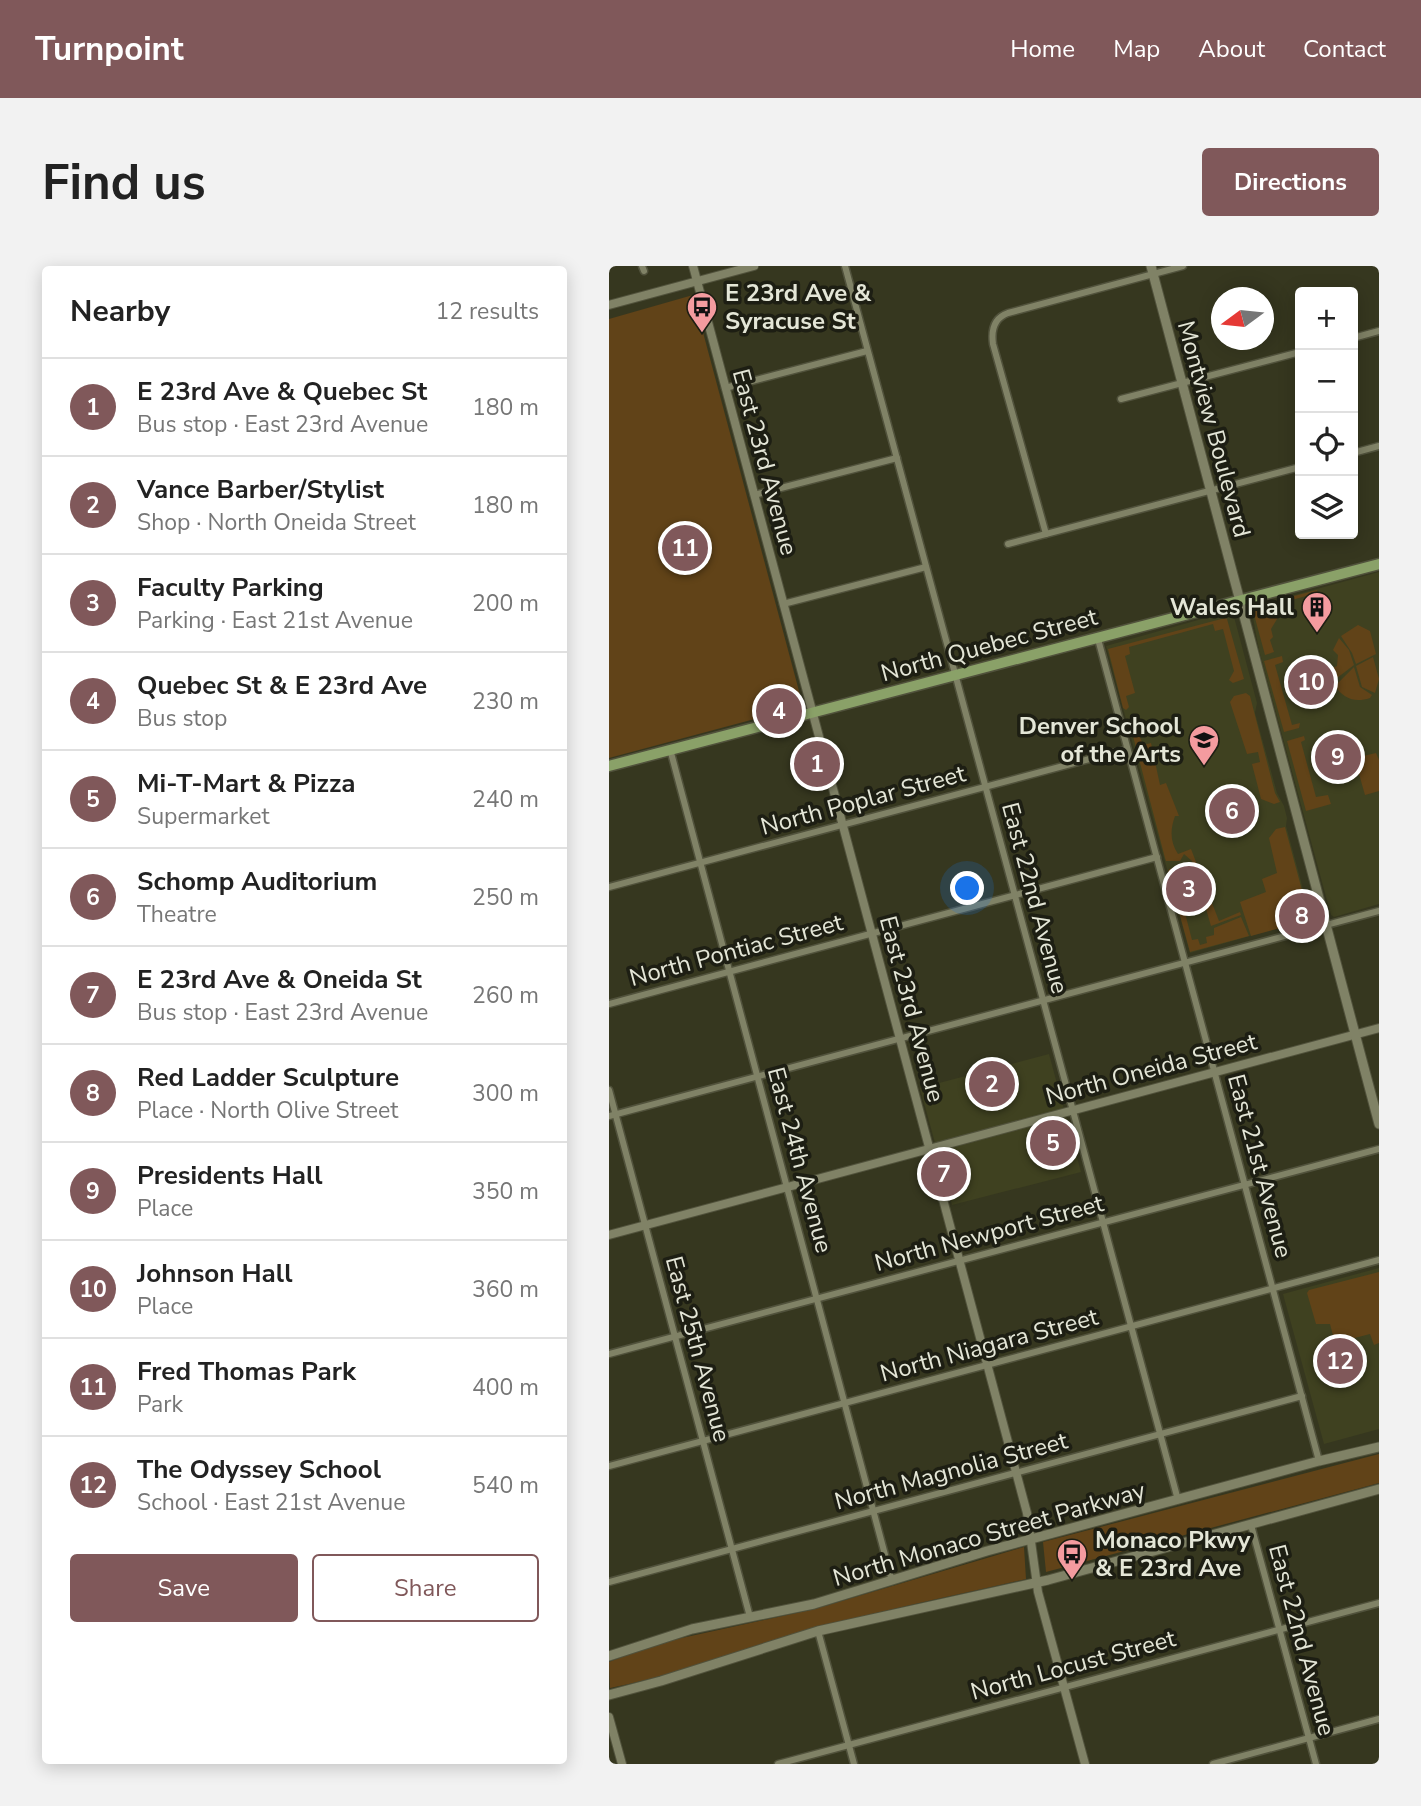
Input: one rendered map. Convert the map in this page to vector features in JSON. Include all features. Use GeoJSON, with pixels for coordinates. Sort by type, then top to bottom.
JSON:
{"type":"FeatureCollection","features":[{"type":"Feature","properties":{"kind":"main road","name":"Montview Boulevard"},"geometry":{"type":"LineString","coordinates":[[1152,270],[1379,1124]]}},
{"type":"Feature","properties":{"kind":"main road","name":"North Quebec Street"},"geometry":{"type":"LineString","coordinates":[[609,766],[1379,564]]}},
{"type":"Feature","properties":{"kind":"main road","name":"North Monaco Street Parkway"},"geometry":{"type":"LineString","coordinates":[[609,1656],[692,1629],[814,1604],[1032,1539],[1379,1447]]}},
{"type":"Feature","properties":{"kind":"main road","name":"North Monaco Street Parkway"},"geometry":{"type":"LineString","coordinates":[[609,1695],[818,1631],[1036,1583],[1379,1489]]}},
{"type":"Feature","properties":{"kind":"street","name":"East 23rd Avenue"},"geometry":{"type":"LineString","coordinates":[[693,266],[1016,1473],[1032,1539],[1036,1583],[1085,1764]]}},
{"type":"Feature","properties":{"kind":"street"},"geometry":{"type":"LineString","coordinates":[[609,305],[754,266]]}},
{"type":"Feature","properties":{"kind":"street","name":"East 22nd Avenue"},"geometry":{"type":"LineString","coordinates":[[845,266],[1178,1500]]}},
{"type":"Feature","properties":{"kind":"street"},"geometry":{"type":"LineString","coordinates":[[1046,534],[993,344],[995,324],[1003,315],[1009,313],[1152,270],[1183,266]]}},
{"type":"Feature","properties":{"kind":"street"},"geometry":{"type":"LineString","coordinates":[[1358,337],[1379,331]]}},
{"type":"Feature","properties":{"kind":"street"},"geometry":{"type":"LineString","coordinates":[[725,388],[867,351]]}},
{"type":"Feature","properties":{"kind":"street"},"geometry":{"type":"LineString","coordinates":[[1121,399],[1295,353]]}},
{"type":"Feature","properties":{"kind":"street"},"geometry":{"type":"LineString","coordinates":[[1358,452],[1379,446]]}},
{"type":"Feature","properties":{"kind":"street"},"geometry":{"type":"LineString","coordinates":[[754,495],[897,458]]}},
{"type":"Feature","properties":{"kind":"street"},"geometry":{"type":"LineString","coordinates":[[1008,544],[1295,468]]}},
{"type":"Feature","properties":{"kind":"street"},"geometry":{"type":"LineString","coordinates":[[783,604],[926,567]]}},
{"type":"Feature","properties":{"kind":"street","name":"East 21st Avenue"},"geometry":{"type":"LineString","coordinates":[[1098,639],[1319,1461]]}},
{"type":"Feature","properties":{"kind":"street","name":"East 24th Avenue"},"geometry":{"type":"LineString","coordinates":[[670,749],[892,1581]]}},
{"type":"Feature","properties":{"kind":"street","name":"North Poplar Street"},"geometry":{"type":"LineString","coordinates":[[609,887],[1127,749]]}},
{"type":"Feature","properties":{"kind":"street","name":"North Pontiac Street"},"geometry":{"type":"LineString","coordinates":[[609,1004],[1157,857]]}},
{"type":"Feature","properties":{"kind":"street"},"geometry":{"type":"LineString","coordinates":[[612,1115],[1379,911]]}},
{"type":"Feature","properties":{"kind":"street","name":"North Oneida Street"},"geometry":{"type":"LineString","coordinates":[[609,1234],[1379,1028]]}},
{"type":"Feature","properties":{"kind":"street","name":"East 25th Avenue"},"geometry":{"type":"LineString","coordinates":[[609,1090],[612,1115],[645,1225],[750,1617]]}},
{"type":"Feature","properties":{"kind":"street","name":"North Newport Street"},"geometry":{"type":"LineString","coordinates":[[609,1354],[1379,1149]]}},
{"type":"Feature","properties":{"kind":"street","name":"North Niagara Street"},"geometry":{"type":"LineString","coordinates":[[609,1466],[1379,1260]]}},
{"type":"Feature","properties":{"kind":"street","name":"North Magnolia Street"},"geometry":{"type":"LineString","coordinates":[[609,1582],[1302,1396]]}},
{"type":"Feature","properties":{"kind":"street","name":"East 22nd Avenue"},"geometry":{"type":"LineString","coordinates":[[1251,1525],[1315,1764]]}},
{"type":"Feature","properties":{"kind":"street","name":"North Locust Street"},"geometry":{"type":"LineString","coordinates":[[778,1764],[1379,1603]]}},
{"type":"Feature","properties":{"kind":"street"},"geometry":{"type":"LineString","coordinates":[[818,1631],[855,1764]]}},
{"type":"Feature","properties":{"kind":"street"},"geometry":{"type":"LineString","coordinates":[[609,1717],[622,1764]]}},
{"type":"Feature","properties":{"kind":"street"},"geometry":{"type":"LineString","coordinates":[[1213,1764],[1379,1719]]}},
{"type":"Feature","properties":{"kind":"shaded area"},"geometry":{"type":"Polygon","coordinates":[[[693,295],[803,706],[609,758],[609,319],[693,295]]]}},
{"type":"Feature","properties":{"kind":"shaded area"},"geometry":{"type":"Polygon","coordinates":[[[1379,572],[1379,904],[1334,917],[1331,915],[1259,650],[1251,607],[1379,572]]]}},
{"type":"Feature","properties":{"kind":"shaded area"},"geometry":{"type":"Polygon","coordinates":[[[1317,590],[1320,599],[1310,595],[1288,601],[1271,629],[1273,637],[1270,640],[1274,652],[1265,655],[1252,607],[1317,590]]]}},
{"type":"Feature","properties":{"kind":"shaded area","name":"Denver School of the Arts"},"geometry":{"type":"Polygon","coordinates":[[[1230,611],[1233,613],[1257,703],[1255,713],[1277,793],[1284,806],[1286,826],[1303,889],[1308,896],[1314,918],[1190,953],[1106,646],[1230,611]]]}},
{"type":"Feature","properties":{"kind":"shaded area"},"geometry":{"type":"Polygon","coordinates":[[[1225,618],[1244,679],[1233,683],[1229,680],[1234,671],[1223,629],[1215,631],[1213,624],[1129,647],[1130,654],[1125,656],[1135,693],[1126,696],[1129,707],[1126,710],[1123,708],[1108,649],[1225,618]]]}},
{"type":"Feature","properties":{"kind":"shaded area"},"geometry":{"type":"Polygon","coordinates":[[[1358,625],[1370,631],[1376,654],[1356,664],[1341,636],[1358,625]]]}},
{"type":"Feature","properties":{"kind":"shaded area"},"geometry":{"type":"Polygon","coordinates":[[[1339,638],[1349,650],[1354,665],[1333,681],[1330,669],[1337,666],[1338,655],[1333,650],[1339,638]]]}},
{"type":"Feature","properties":{"kind":"shaded area"},"geometry":{"type":"Polygon","coordinates":[[[1282,656],[1283,662],[1275,665],[1292,725],[1300,723],[1299,728],[1284,732],[1264,661],[1282,656]]]}},
{"type":"Feature","properties":{"kind":"shaded area"},"geometry":{"type":"Polygon","coordinates":[[[1373,657],[1379,679],[1375,693],[1362,687],[1356,666],[1373,657]]]}},
{"type":"Feature","properties":{"kind":"shaded area"},"geometry":{"type":"Polygon","coordinates":[[[1354,667],[1360,687],[1372,695],[1370,698],[1350,699],[1335,686],[1354,667]]]}},
{"type":"Feature","properties":{"kind":"shaded area"},"geometry":{"type":"Polygon","coordinates":[[[1246,693],[1250,696],[1275,793],[1280,802],[1274,804],[1261,799],[1252,764],[1260,762],[1258,752],[1247,754],[1230,702],[1234,696],[1246,693]]]}},
{"type":"Feature","properties":{"kind":"shaded area"},"geometry":{"type":"Polygon","coordinates":[[[1129,721],[1136,727],[1143,745],[1151,743],[1160,785],[1166,783],[1179,816],[1175,816],[1172,831],[1175,849],[1178,854],[1191,849],[1219,921],[1240,912],[1241,915],[1211,926],[1192,861],[1184,854],[1180,861],[1166,861],[1129,721]]]}},
{"type":"Feature","properties":{"kind":"shaded area"},"geometry":{"type":"Polygon","coordinates":[[[1304,736],[1305,740],[1301,742],[1316,797],[1328,795],[1331,804],[1306,811],[1287,741],[1304,736]]]}},
{"type":"Feature","properties":{"kind":"shaded area"},"geometry":{"type":"Polygon","coordinates":[[[1376,753],[1379,760],[1379,791],[1365,795],[1357,767],[1364,761],[1363,756],[1376,753]]]}},
{"type":"Feature","properties":{"kind":"shaded area"},"geometry":{"type":"Polygon","coordinates":[[[1285,827],[1310,920],[1251,936],[1240,902],[1266,892],[1262,879],[1277,873],[1269,838],[1276,829],[1285,827]]]}},
{"type":"Feature","properties":{"kind":"shaded area"},"geometry":{"type":"Polygon","coordinates":[[[1169,869],[1180,871],[1175,874],[1183,905],[1189,906],[1184,909],[1192,940],[1198,939],[1200,945],[1207,943],[1206,937],[1214,935],[1214,928],[1241,917],[1249,936],[1190,952],[1168,872],[1169,869]]]}},
{"type":"Feature","properties":{"kind":"shaded area"},"geometry":{"type":"Polygon","coordinates":[[[1049,1054],[1081,1172],[952,1205],[920,1088],[1049,1054]]]}},
{"type":"Feature","properties":{"kind":"shaded area"},"geometry":{"type":"Polygon","coordinates":[[[1379,1268],[1379,1429],[1324,1444],[1283,1294],[1379,1268]]]}},
{"type":"Feature","properties":{"kind":"shaded area"},"geometry":{"type":"Polygon","coordinates":[[[1379,1272],[1379,1343],[1374,1345],[1370,1334],[1335,1343],[1330,1324],[1316,1324],[1307,1293],[1309,1290],[1379,1272]]]}},
{"type":"Feature","properties":{"kind":"shaded area"},"geometry":{"type":"Polygon","coordinates":[[[1379,1454],[1379,1483],[1046,1572],[1043,1542],[1379,1454]]]}},
{"type":"Feature","properties":{"kind":"shaded area"},"geometry":{"type":"Polygon","coordinates":[[[1024,1547],[1026,1579],[822,1626],[680,1670],[610,1688],[609,1662],[659,1643],[815,1609],[1024,1547]]]}},
{"type":"Feature","properties":{"kind":"place","name":"E 23rd Ave & Syracuse St"},"geometry":{"type":"Point","coordinates":[702,334]}},
{"type":"Feature","properties":{"kind":"place","name":"Fred Thomas Park"},"geometry":{"type":"Point","coordinates":[685,548]}},
{"type":"Feature","properties":{"kind":"place","name":"Wales Hall"},"geometry":{"type":"Point","coordinates":[1317,634]}},
{"type":"Feature","properties":{"kind":"place","name":"Johnson Hall"},"geometry":{"type":"Point","coordinates":[1311,682]}},
{"type":"Feature","properties":{"kind":"place","name":"Quebec St & E 23rd Ave"},"geometry":{"type":"Point","coordinates":[779,711]}},
{"type":"Feature","properties":{"kind":"place","name":"Presidents Hall"},"geometry":{"type":"Point","coordinates":[1338,757]}},
{"type":"Feature","properties":{"kind":"place","name":"E 23rd Ave & Quebec St"},"geometry":{"type":"Point","coordinates":[817,764]}},
{"type":"Feature","properties":{"kind":"place","name":"Denver School of the Arts"},"geometry":{"type":"Point","coordinates":[1204,767]}},
{"type":"Feature","properties":{"kind":"place","name":"Schomp Auditorium"},"geometry":{"type":"Point","coordinates":[1232,811]}},
{"type":"Feature","properties":{"kind":"place","name":"Faculty Parking"},"geometry":{"type":"Point","coordinates":[1189,889]}},
{"type":"Feature","properties":{"kind":"place","name":"Red Ladder Sculpture"},"geometry":{"type":"Point","coordinates":[1302,916]}},
{"type":"Feature","properties":{"kind":"place","name":"Vance Barber/Stylist"},"geometry":{"type":"Point","coordinates":[992,1084]}},
{"type":"Feature","properties":{"kind":"place","name":"Mi-T-Mart & Pizza"},"geometry":{"type":"Point","coordinates":[1053,1143]}},
{"type":"Feature","properties":{"kind":"place","name":"E 23rd Ave & Oneida St"},"geometry":{"type":"Point","coordinates":[944,1174]}},
{"type":"Feature","properties":{"kind":"place","name":"The Odyssey School"},"geometry":{"type":"Point","coordinates":[1340,1361]}},
{"type":"Feature","properties":{"kind":"place","name":"Monaco Pkwy & E 23rd Ave"},"geometry":{"type":"Point","coordinates":[1072,1581]}}]}
